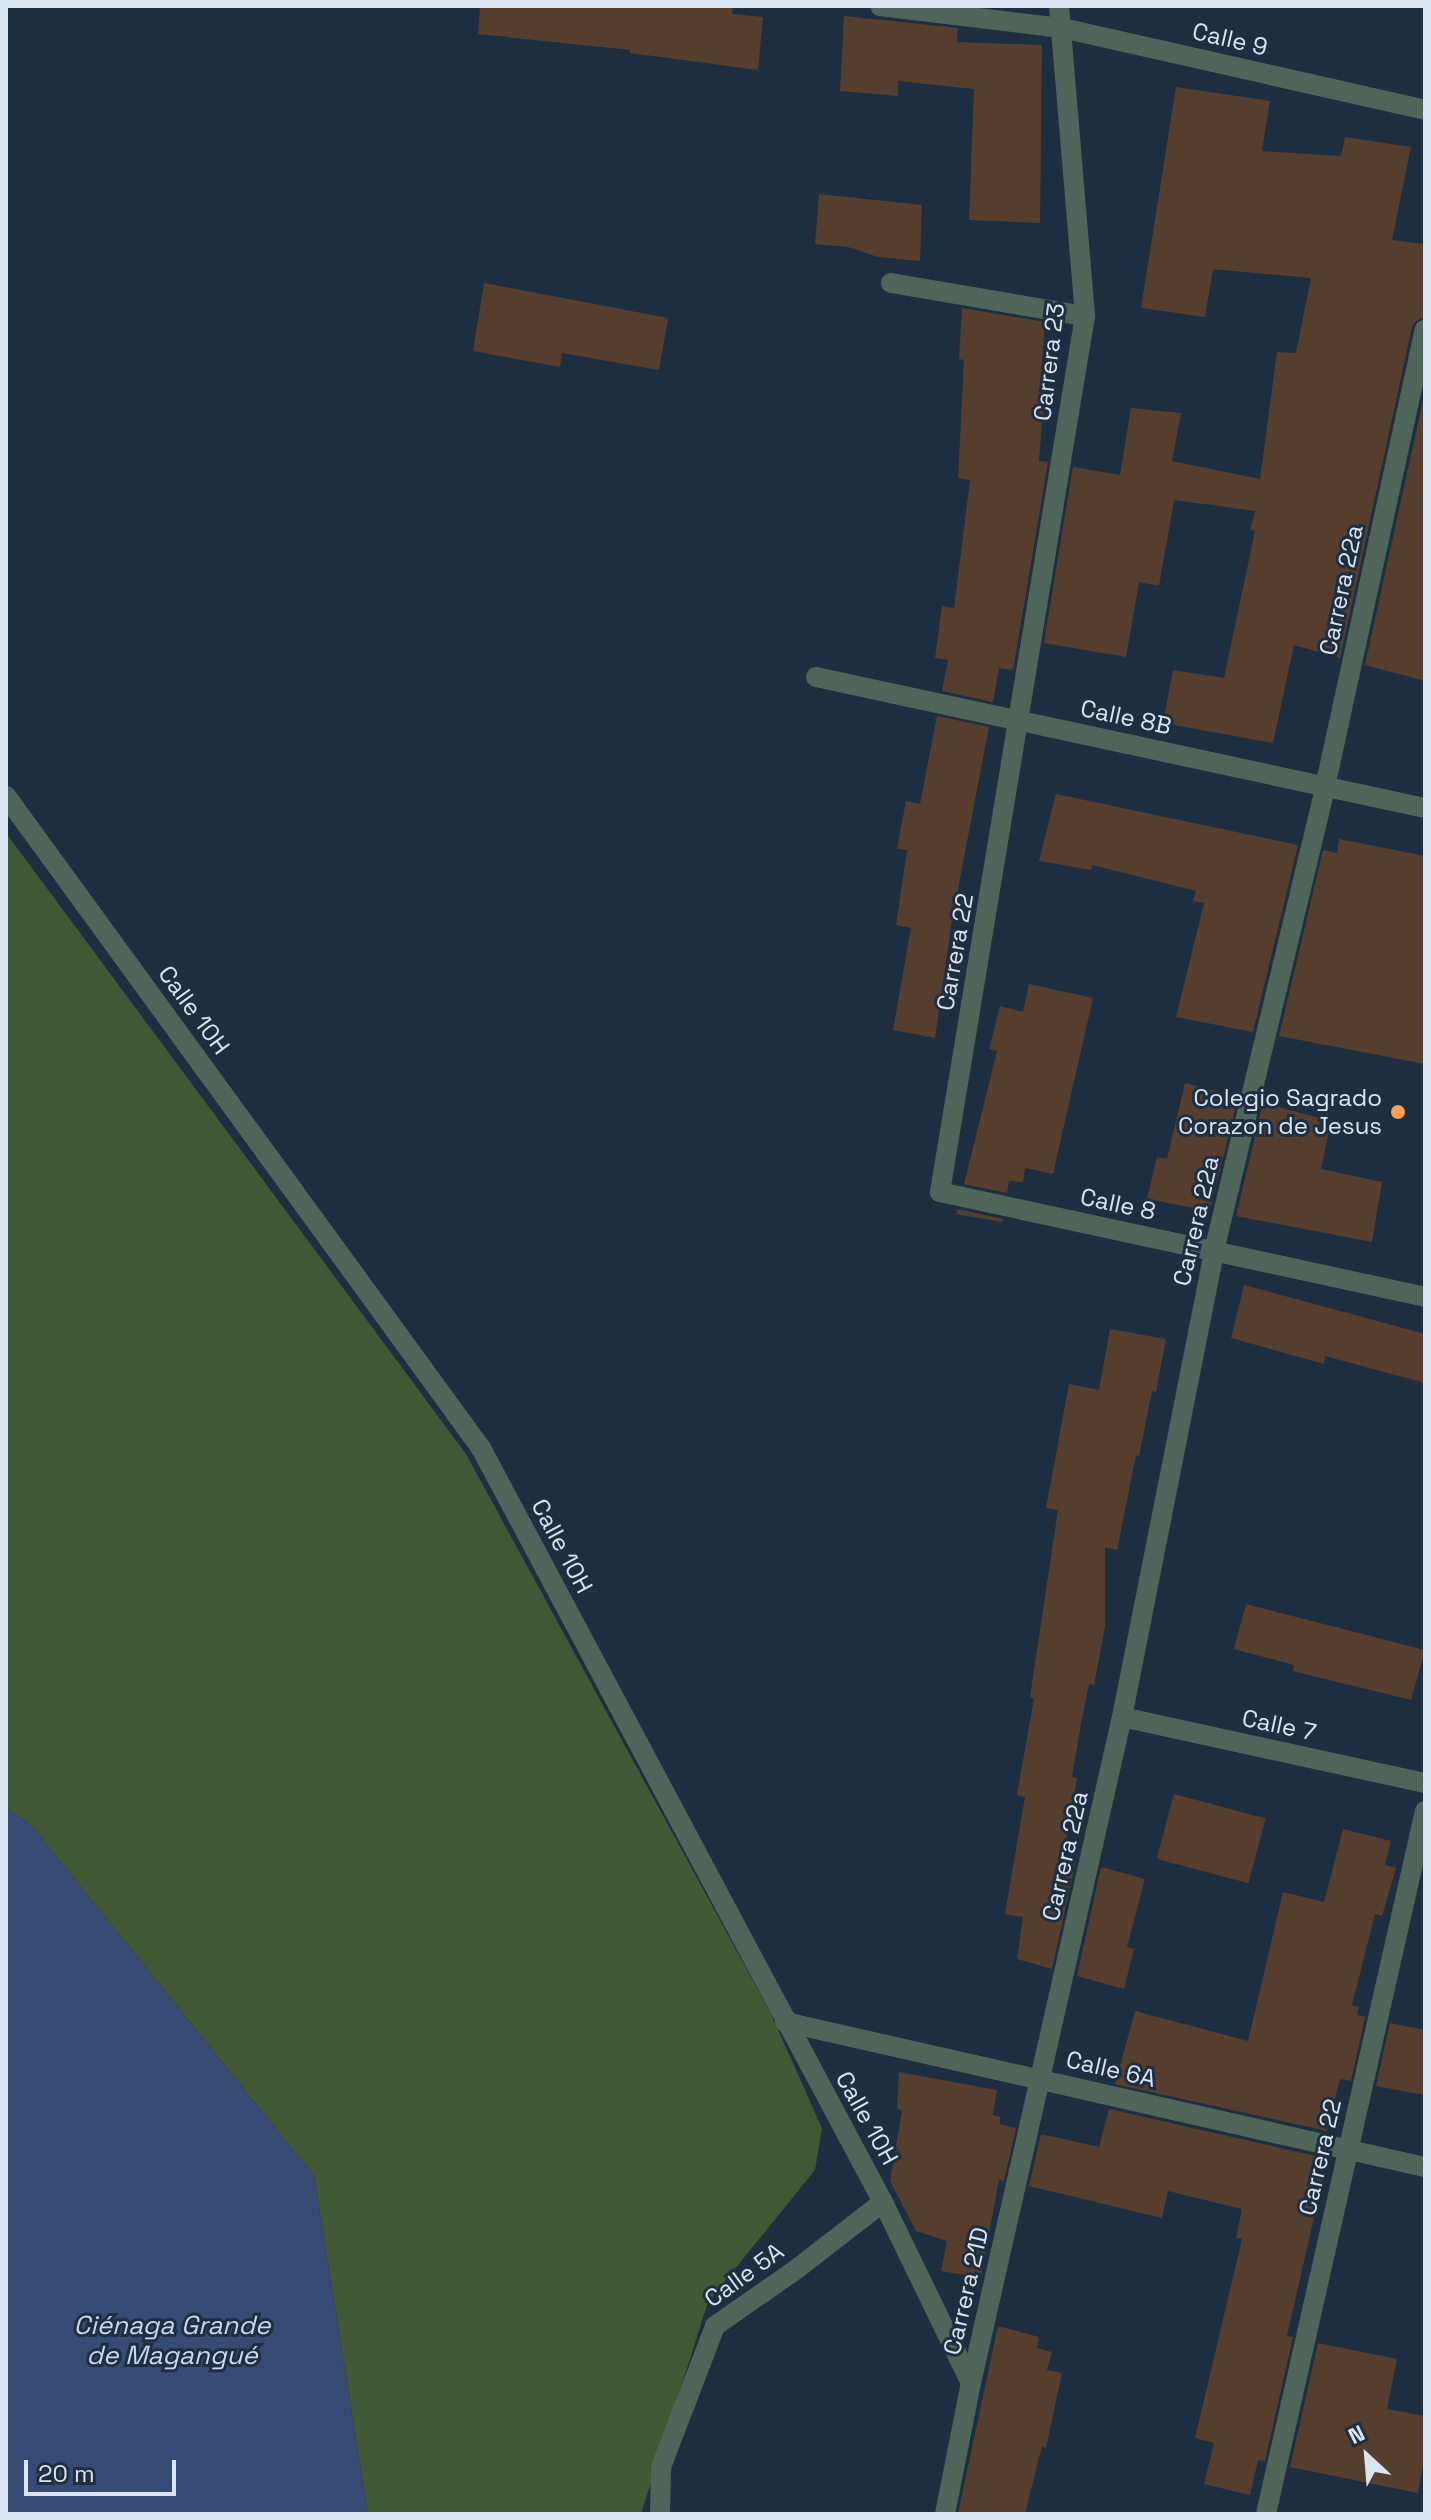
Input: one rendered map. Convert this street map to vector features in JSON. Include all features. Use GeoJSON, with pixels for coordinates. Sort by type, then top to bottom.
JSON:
{"type":"FeatureCollection","features":[{"type":"Feature","properties":{"kind":"street","name":"Calle 9"},"geometry":{"type":"LineString","coordinates":[[880,6],[1062,28],[1425,110]]}},
{"type":"Feature","properties":{"kind":"street","name":"Carrera 23"},"geometry":{"type":"LineString","coordinates":[[1021,721],[1085,316],[1059,6]]}},
{"type":"Feature","properties":{"kind":"street"},"geometry":{"type":"LineString","coordinates":[[891,283],[1085,316]]}},
{"type":"Feature","properties":{"kind":"street","name":"Carrera 22a"},"geometry":{"type":"LineString","coordinates":[[1042,2080],[1122,1717],[1214,1251],[1325,787],[1425,330]]}},
{"type":"Feature","properties":{"kind":"street","name":"Calle 8B"},"geometry":{"type":"LineString","coordinates":[[816,677],[1425,808]]}},
{"type":"Feature","properties":{"kind":"street","name":"Carrera 22"},"geometry":{"type":"LineString","coordinates":[[940,1192],[1021,721]]}},
{"type":"Feature","properties":{"kind":"street","name":"Calle 10H"},"geometry":{"type":"LineString","coordinates":[[6,796],[481,1448],[883,2202],[971,2383]]}},
{"type":"Feature","properties":{"kind":"street","name":"Calle 8"},"geometry":{"type":"LineString","coordinates":[[940,1192],[1425,1297]]}},
{"type":"Feature","properties":{"kind":"street","name":"Calle 7"},"geometry":{"type":"LineString","coordinates":[[1122,1717],[1425,1783]]}},
{"type":"Feature","properties":{"kind":"street","name":"Carrera 22"},"geometry":{"type":"LineString","coordinates":[[1266,2514],[1425,1811]]}},
{"type":"Feature","properties":{"kind":"street","name":"Calle 6A"},"geometry":{"type":"LineString","coordinates":[[785,2022],[1425,2167]]}},
{"type":"Feature","properties":{"kind":"street","name":"Carrera 21D"},"geometry":{"type":"LineString","coordinates":[[945,2514],[971,2383],[1042,2080]]}},
{"type":"Feature","properties":{"kind":"street","name":"Calle 5A"},"geometry":{"type":"LineString","coordinates":[[660,2514],[661,2467],[715,2326],[798,2268],[883,2202]]}},
{"type":"Feature","properties":{"kind":"green space"},"geometry":{"type":"Polygon","coordinates":[[[6,833],[466,1454],[770,2012],[822,2128],[815,2170],[708,2302],[641,2514],[368,2514],[314,2176],[32,1826],[6,1807],[6,833]]]}},
{"type":"Feature","properties":{"kind":"water","name":"Ciénaga Grande de Magangué"},"geometry":{"type":"Polygon","coordinates":[[[6,1807],[32,1826],[314,2176],[368,2514],[6,2514],[6,1807]]]}},
{"type":"Feature","properties":{"kind":"building"},"geometry":{"type":"Polygon","coordinates":[[[480,6],[733,6],[732,14],[763,17],[758,70],[630,53],[630,50],[478,34],[480,6]]]}},
{"type":"Feature","properties":{"kind":"building"},"geometry":{"type":"Polygon","coordinates":[[[844,16],[958,28],[957,42],[1042,45],[1040,223],[969,220],[974,89],[898,81],[898,96],[840,91],[844,16]]]}},
{"type":"Feature","properties":{"kind":"building"},"geometry":{"type":"Polygon","coordinates":[[[1176,87],[1270,101],[1262,151],[1341,156],[1345,137],[1411,147],[1392,240],[1425,244],[1425,317],[1412,327],[1340,658],[1294,645],[1273,743],[1163,723],[1173,670],[1224,678],[1255,531],[1250,530],[1255,511],[1174,500],[1159,586],[1139,582],[1126,657],[1044,643],[1073,467],[1120,475],[1131,408],[1181,413],[1172,461],[1260,479],[1277,352],[1296,353],[1311,278],[1213,269],[1205,317],[1141,308],[1176,87]]]}},
{"type":"Feature","properties":{"kind":"building"},"geometry":{"type":"Polygon","coordinates":[[[819,194],[922,205],[920,261],[878,257],[848,247],[815,244],[819,194]]]}},
{"type":"Feature","properties":{"kind":"building"},"geometry":{"type":"Polygon","coordinates":[[[484,283],[668,318],[659,370],[562,353],[560,367],[473,351],[484,283]]]}},
{"type":"Feature","properties":{"kind":"building"},"geometry":{"type":"Polygon","coordinates":[[[962,308],[1045,322],[1041,375],[1046,375],[1039,461],[1048,462],[1013,670],[999,668],[993,702],[942,691],[948,660],[935,658],[942,606],[954,608],[970,480],[958,478],[964,360],[959,359],[962,308]]]}},
{"type":"Feature","properties":{"kind":"building"},"geometry":{"type":"Polygon","coordinates":[[[1425,391],[1425,681],[1365,665],[1425,391]]]}},
{"type":"Feature","properties":{"kind":"building"},"geometry":{"type":"Polygon","coordinates":[[[937,716],[989,727],[952,920],[935,1038],[893,1030],[911,928],[896,925],[907,850],[897,849],[906,801],[920,804],[937,716]]]}},
{"type":"Feature","properties":{"kind":"building"},"geometry":{"type":"Polygon","coordinates":[[[1056,794],[1298,845],[1253,1032],[1176,1017],[1204,903],[1193,901],[1196,891],[1092,865],[1091,870],[1039,861],[1056,794]]]}},
{"type":"Feature","properties":{"kind":"building"},"geometry":{"type":"Polygon","coordinates":[[[1339,839],[1425,856],[1425,1064],[1279,1036],[1323,850],[1337,853],[1339,839]]]}},
{"type":"Feature","properties":{"kind":"building"},"geometry":{"type":"Polygon","coordinates":[[[1029,984],[1093,998],[1053,1174],[1025,1168],[1023,1182],[1009,1181],[1007,1193],[964,1184],[997,1051],[989,1049],[1000,1006],[1023,1012],[1029,984]]]}},
{"type":"Feature","properties":{"kind":"building"},"geometry":{"type":"Polygon","coordinates":[[[1185,1083],[1238,1097],[1210,1211],[1147,1199],[1157,1157],[1167,1159],[1185,1083]]]}},
{"type":"Feature","properties":{"kind":"building"},"geometry":{"type":"Polygon","coordinates":[[[1263,1103],[1331,1121],[1321,1169],[1382,1182],[1372,1242],[1236,1216],[1263,1103]]]}},
{"type":"Feature","properties":{"kind":"building"},"geometry":{"type":"Polygon","coordinates":[[[958,1209],[1003,1219],[1002,1222],[956,1214],[958,1209]]]}},
{"type":"Feature","properties":{"kind":"building"},"geometry":{"type":"Polygon","coordinates":[[[1244,1285],[1425,1334],[1425,1383],[1325,1356],[1324,1364],[1231,1338],[1244,1285]]]}},
{"type":"Feature","properties":{"kind":"building"},"geometry":{"type":"Polygon","coordinates":[[[1110,1329],[1166,1339],[1156,1392],[1152,1391],[1139,1456],[1136,1455],[1117,1550],[1105,1547],[1105,1627],[1094,1685],[1089,1684],[1081,1724],[1072,1777],[1077,1778],[1063,1856],[1076,1860],[1052,1969],[1017,1959],[1023,1917],[1005,1914],[1025,1797],[1017,1795],[1034,1698],[1030,1697],[1058,1510],[1046,1508],[1069,1384],[1099,1390],[1110,1329]]]}},
{"type":"Feature","properties":{"kind":"building"},"geometry":{"type":"Polygon","coordinates":[[[1246,1604],[1425,1650],[1411,1700],[1293,1671],[1294,1665],[1234,1649],[1246,1604]]]}},
{"type":"Feature","properties":{"kind":"building"},"geometry":{"type":"Polygon","coordinates":[[[1174,1794],[1266,1819],[1248,1883],[1157,1859],[1174,1794]]]}},
{"type":"Feature","properties":{"kind":"building"},"geometry":{"type":"Polygon","coordinates":[[[1343,1829],[1391,1841],[1385,1865],[1396,1868],[1382,1916],[1375,1914],[1352,2005],[1359,2007],[1357,2015],[1365,2017],[1351,2081],[1340,2079],[1327,2131],[1115,2084],[1135,2011],[1248,2041],[1283,1892],[1324,1902],[1343,1829]]]}},
{"type":"Feature","properties":{"kind":"building"},"geometry":{"type":"Polygon","coordinates":[[[1101,1867],[1145,1879],[1127,1947],[1134,1949],[1124,1989],[1077,1976],[1101,1867]]]}},
{"type":"Feature","properties":{"kind":"building"},"geometry":{"type":"Polygon","coordinates":[[[1390,2023],[1425,2030],[1425,2095],[1376,2086],[1390,2023]]]}},
{"type":"Feature","properties":{"kind":"building"},"geometry":{"type":"Polygon","coordinates":[[[899,2072],[997,2090],[993,2115],[1000,2117],[1000,2124],[1016,2128],[1004,2181],[999,2179],[981,2278],[941,2271],[947,2241],[916,2231],[890,2181],[902,2111],[897,2108],[899,2072]]]}},
{"type":"Feature","properties":{"kind":"building"},"geometry":{"type":"Polygon","coordinates":[[[1109,2109],[1320,2157],[1316,2172],[1324,2174],[1287,2336],[1293,2337],[1265,2461],[1258,2460],[1250,2495],[1204,2484],[1214,2443],[1195,2438],[1242,2239],[1236,2238],[1242,2209],[1168,2191],[1162,2218],[1029,2186],[1041,2134],[1099,2147],[1109,2109]]]}},
{"type":"Feature","properties":{"kind":"building"},"geometry":{"type":"Polygon","coordinates":[[[998,2326],[1039,2337],[1037,2348],[1052,2352],[1047,2370],[1062,2373],[1046,2448],[1042,2446],[1025,2514],[958,2514],[998,2326]]]}},
{"type":"Feature","properties":{"kind":"building"},"geometry":{"type":"Polygon","coordinates":[[[1318,2343],[1397,2359],[1387,2409],[1425,2416],[1425,2454],[1418,2493],[1290,2467],[1318,2343]]]}},
{"type":"Feature","properties":{"kind":"place","name":"Colegio Sagrado Corazon de Jesus"},"geometry":{"type":"Point","coordinates":[1398,1112]}}]}
